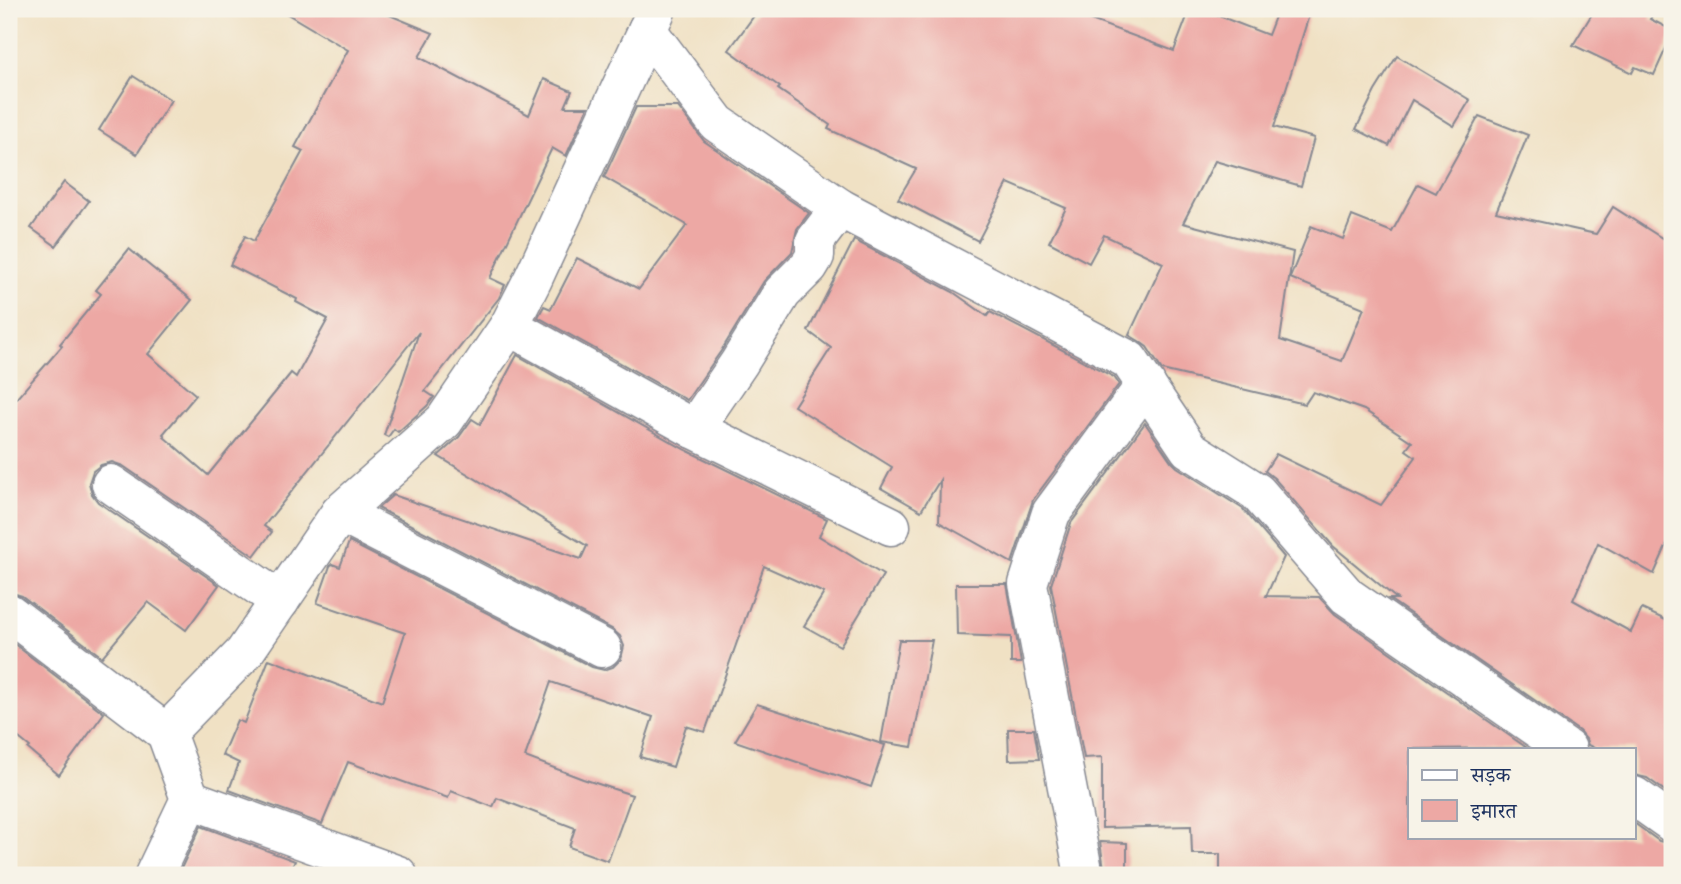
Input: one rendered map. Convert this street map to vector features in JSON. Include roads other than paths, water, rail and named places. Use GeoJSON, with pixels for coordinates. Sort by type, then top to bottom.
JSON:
{"type":"FeatureCollection","features":[{"type":"Feature","properties":{"kind":"street"},"geometry":{"type":"LineString","coordinates":[[652,20],[718,123],[840,208],[1129,360],[1189,449],[1258,492],[1347,596],[1566,748]]}},
{"type":"Feature","properties":{"kind":"street"},"geometry":{"type":"LineString","coordinates":[[166,733],[244,653],[340,513],[443,421],[509,326],[652,20]]}},
{"type":"Feature","properties":{"kind":"street"},"geometry":{"type":"LineString","coordinates":[[694,429],[782,293],[809,266],[815,256],[815,241],[840,208]]}},
{"type":"Feature","properties":{"kind":"street"},"geometry":{"type":"LineString","coordinates":[[509,326],[694,429],[891,526]]}},
{"type":"Feature","properties":{"kind":"street"},"geometry":{"type":"LineString","coordinates":[[1084,875],[1028,584],[1051,513],[1146,384]]}},
{"type":"Feature","properties":{"kind":"street"},"geometry":{"type":"LineString","coordinates":[[111,484],[280,601]]}},
{"type":"Feature","properties":{"kind":"street"},"geometry":{"type":"LineString","coordinates":[[340,513],[601,648]]}},
{"type":"Feature","properties":{"kind":"street"},"geometry":{"type":"LineString","coordinates":[[9,613],[166,733],[190,799],[155,875]]}},
{"type":"Feature","properties":{"kind":"street"},"geometry":{"type":"LineString","coordinates":[[1636,797],[1672,823]]}},
{"type":"Feature","properties":{"kind":"street"},"geometry":{"type":"LineString","coordinates":[[190,799],[398,875]]}}]}
